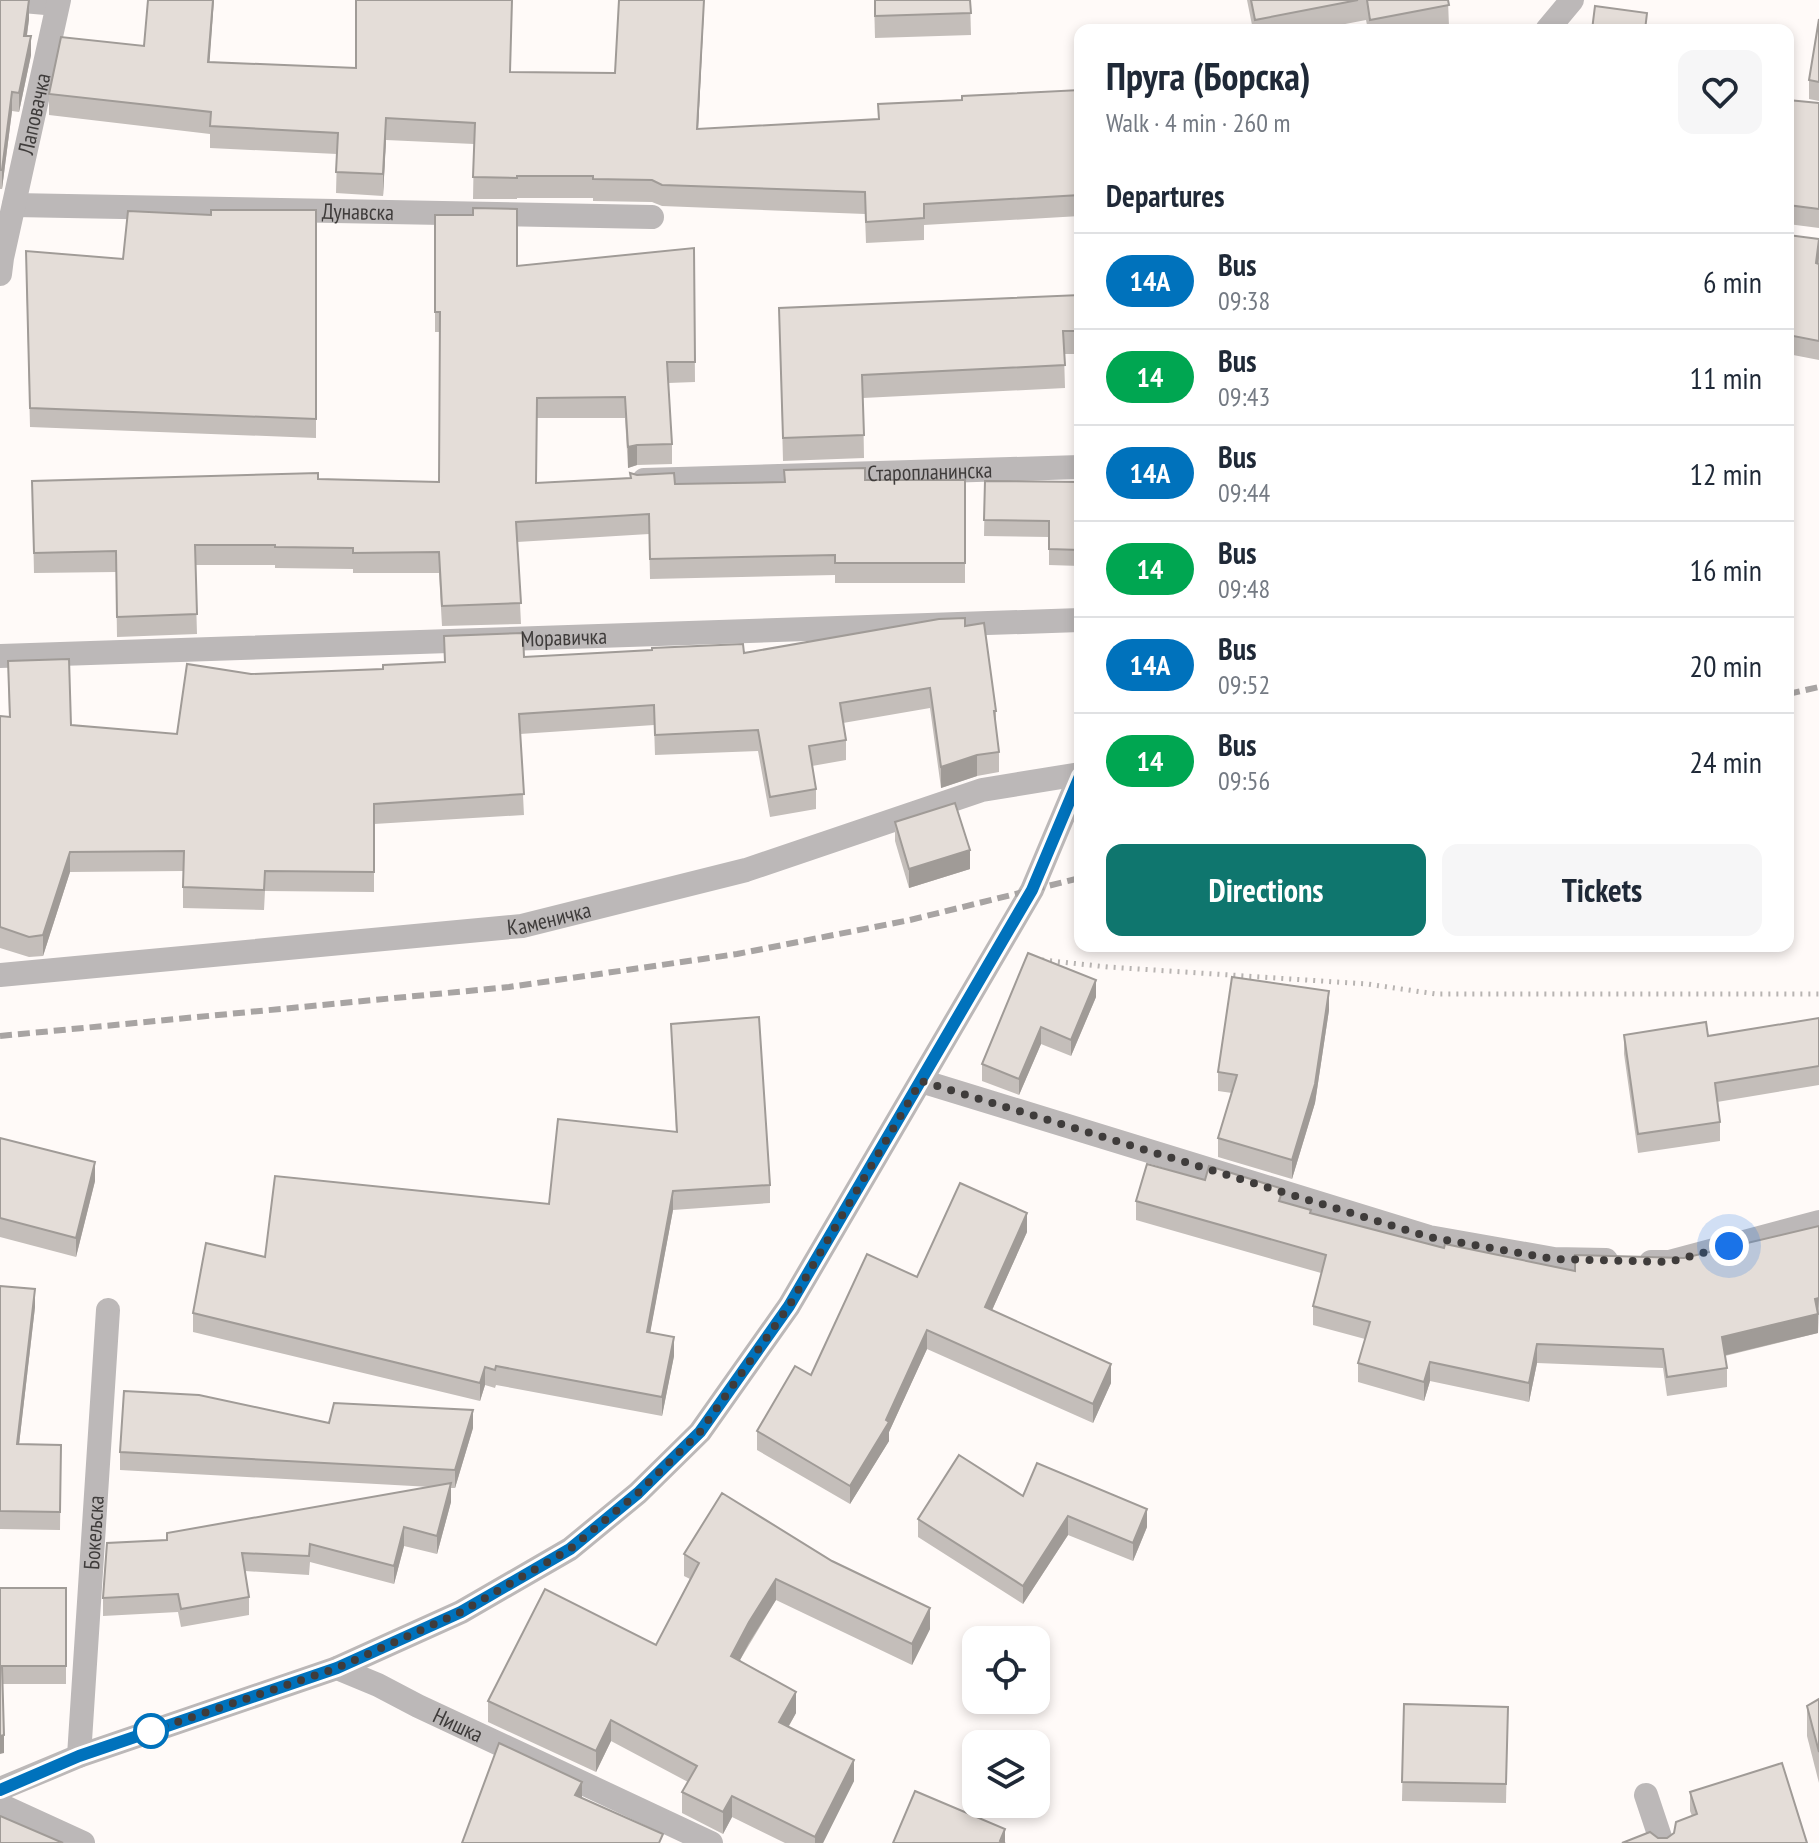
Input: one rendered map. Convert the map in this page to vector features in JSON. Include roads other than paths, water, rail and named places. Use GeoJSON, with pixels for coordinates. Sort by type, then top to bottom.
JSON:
{"type":"FeatureCollection","features":[{"type":"Feature","properties":{"kind":"street"},"geometry":{"type":"LineString","coordinates":[[12,0],[58,2]]}},
{"type":"Feature","properties":{"kind":"street"},"geometry":{"type":"LineString","coordinates":[[1552,24],[1572,0]]}},
{"type":"Feature","properties":{"kind":"street","name":"Лаповачка"},"geometry":{"type":"LineString","coordinates":[[1,263],[58,2]]}},
{"type":"Feature","properties":{"kind":"street","name":"Дунавска"},"geometry":{"type":"LineString","coordinates":[[14,205],[652,217]]}},
{"type":"Feature","properties":{"kind":"street","name":"Старопланинска"},"geometry":{"type":"LineString","coordinates":[[637,480],[1074,467]]}},
{"type":"Feature","properties":{"kind":"street","name":"Моравичка"},"geometry":{"type":"LineString","coordinates":[[0,656],[1074,620]]}},
{"type":"Feature","properties":{"kind":"street","name":"Каменичка"},"geometry":{"type":"LineString","coordinates":[[0,975],[522,926],[746,870],[982,790],[1074,776]]}},
{"type":"Feature","properties":{"kind":"street"},"geometry":{"type":"LineString","coordinates":[[0,1789],[79,1756],[337,1668],[461,1612],[570,1549],[638,1493],[700,1432],[789,1306],[1032,890],[1074,789]]}},
{"type":"Feature","properties":{"kind":"street"},"geometry":{"type":"LineString","coordinates":[[921,1081],[1429,1237],[1554,1259],[1669,1262],[1819,1222]]}},
{"type":"Feature","properties":{"kind":"street","name":"Бокељска"},"geometry":{"type":"LineString","coordinates":[[79,1756],[108,1310]]}},
{"type":"Feature","properties":{"kind":"street","name":"Нишка"},"geometry":{"type":"LineString","coordinates":[[337,1668],[711,1843]]}},
{"type":"Feature","properties":{"kind":"street"},"geometry":{"type":"LineString","coordinates":[[1646,1795],[1662,1843]]}},
{"type":"Feature","properties":{"kind":"street"},"geometry":{"type":"LineString","coordinates":[[0,1805],[83,1843]]}},
{"type":"Feature","properties":{"kind":"railway"},"geometry":{"type":"LineString","coordinates":[[1794,693],[1819,687]]}},
{"type":"Feature","properties":{"kind":"railway"},"geometry":{"type":"LineString","coordinates":[[0,1036],[509,987],[737,954],[910,920],[1074,879]]}}]}
